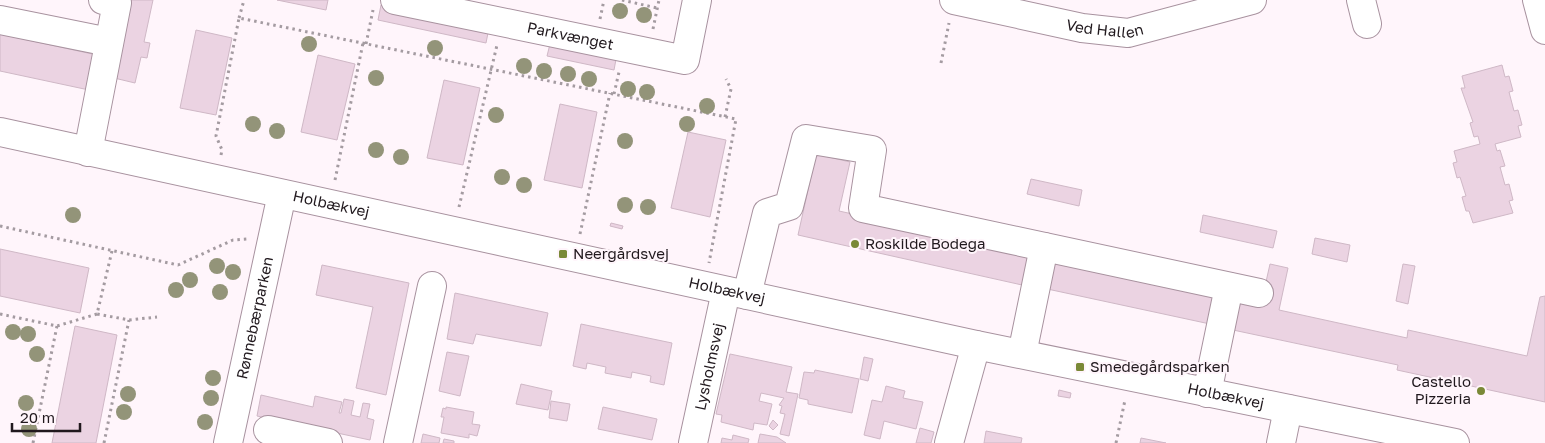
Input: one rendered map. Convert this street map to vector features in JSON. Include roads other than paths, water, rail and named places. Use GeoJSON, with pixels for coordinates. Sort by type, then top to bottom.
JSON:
{"type":"FeatureCollection","features":[{"type":"Feature","properties":{"kind":"street"},"geometry":{"type":"LineString","coordinates":[[88,152],[117,3],[103,0]]}},
{"type":"Feature","properties":{"kind":"street","name":"Parkvænget"},"geometry":{"type":"LineString","coordinates":[[384,4],[685,60],[697,0]]}},
{"type":"Feature","properties":{"kind":"street","name":"Ved Hallen"},"geometry":{"type":"LineString","coordinates":[[952,9],[1128,33],[1252,0]]}},
{"type":"Feature","properties":{"kind":"street"},"geometry":{"type":"LineString","coordinates":[[1537,0],[1545,30]]}},
{"type":"Feature","properties":{"kind":"street"},"geometry":{"type":"LineString","coordinates":[[0,20],[109,42]]}},
{"type":"Feature","properties":{"kind":"street","name":"Holbækvej"},"geometry":{"type":"LineString","coordinates":[[0,132],[976,345],[1455,443]]}},
{"type":"Feature","properties":{"kind":"street","name":"Lysholmsvej"},"geometry":{"type":"LineString","coordinates":[[693,443],[726,291],[767,213],[789,206],[806,139],[872,150],[863,208],[1044,247]]}},
{"type":"Feature","properties":{"kind":"street","name":"Rønnebærparken"},"geometry":{"type":"LineString","coordinates":[[228,443],[282,194]]}},
{"type":"Feature","properties":{"kind":"street"},"geometry":{"type":"LineString","coordinates":[[1022,354],[1044,247],[1260,293]]}},
{"type":"Feature","properties":{"kind":"street"},"geometry":{"type":"LineString","coordinates":[[398,443],[432,286]]}},
{"type":"Feature","properties":{"kind":"street"},"geometry":{"type":"LineString","coordinates":[[1207,393],[1229,287]]}},
{"type":"Feature","properties":{"kind":"street"},"geometry":{"type":"LineString","coordinates":[[949,443],[976,345]]}},
{"type":"Feature","properties":{"kind":"street"},"geometry":{"type":"LineString","coordinates":[[1280,443],[1288,409]]}},
{"type":"Feature","properties":{"kind":"street"},"geometry":{"type":"LineString","coordinates":[[268,430],[328,443]]}},
{"type":"Feature","properties":{"kind":"place","name":"Roskilde Bodega"},"geometry":{"type":"Point","coordinates":[855,244]}},
{"type":"Feature","properties":{"kind":"place","name":"Neergårdsvej"},"geometry":{"type":"Point","coordinates":[563,254]}},
{"type":"Feature","properties":{"kind":"place","name":"Smedegårdsparken"},"geometry":{"type":"Point","coordinates":[1080,367]}},
{"type":"Feature","properties":{"kind":"place","name":"Castello Pizzeria"},"geometry":{"type":"Point","coordinates":[1481,391]}}]}
